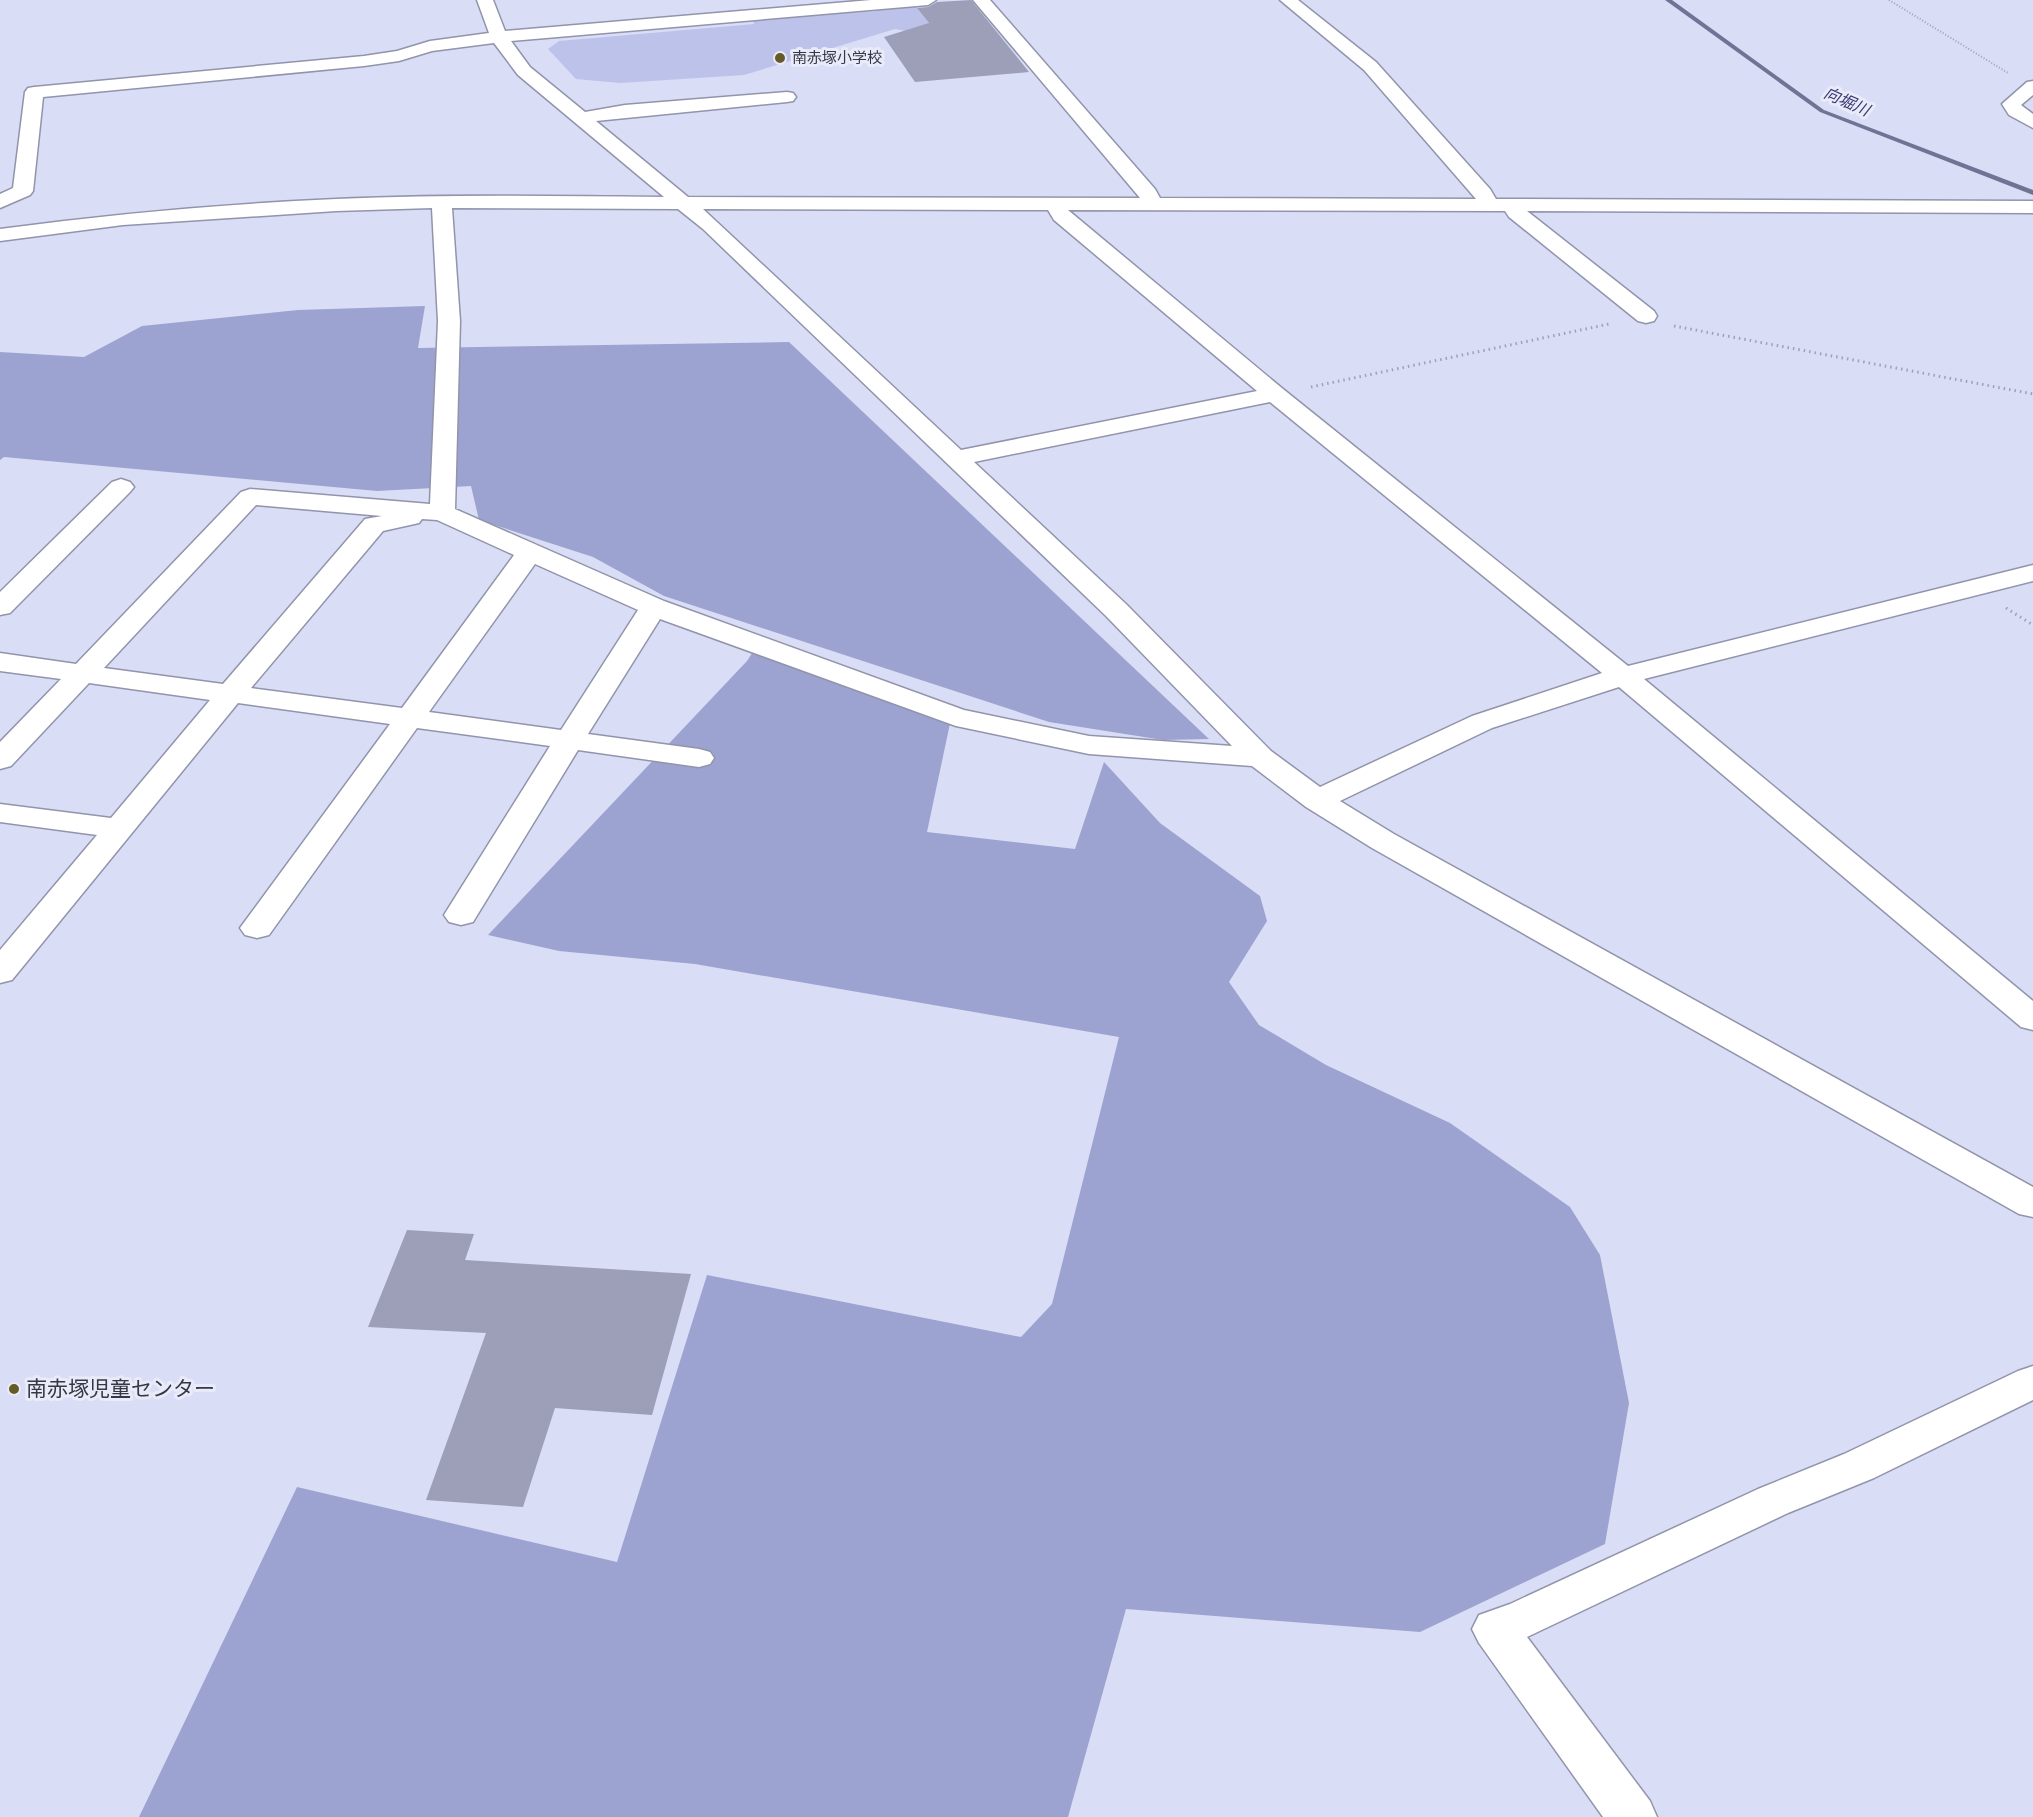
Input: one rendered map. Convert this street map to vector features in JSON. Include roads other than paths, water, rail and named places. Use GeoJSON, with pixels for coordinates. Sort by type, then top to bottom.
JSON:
{"type":"FeatureCollection","features":[{"type":"Feature","properties":{"kind":"street"},"geometry":{"type":"LineString","coordinates":[[485,0],[499,37],[524,71],[710,225],[1116,610],[1260,757],[1317,800],[1383,841],[2033,1204]]}},
{"type":"Feature","properties":{"kind":"street"},"geometry":{"type":"LineString","coordinates":[[0,202],[23,191],[34,92],[364,61],[399,56],[439,45],[499,37],[928,0]]}},
{"type":"Feature","properties":{"kind":"street"},"geometry":{"type":"LineString","coordinates":[[981,0],[1148,192],[1153,204]]}},
{"type":"Feature","properties":{"kind":"street"},"geometry":{"type":"LineString","coordinates":[[1288,0],[1370,66],[1483,193],[1488,204]]}},
{"type":"Feature","properties":{"kind":"street"},"geometry":{"type":"LineString","coordinates":[[2033,86],[2011,104],[2016,111],[2033,122]]}},
{"type":"Feature","properties":{"kind":"street"},"geometry":{"type":"LineString","coordinates":[[581,118],[625,111],[787,97]]}},
{"type":"Feature","properties":{"kind":"street"},"geometry":{"type":"LineString","coordinates":[[442,202],[449,321],[442,513]]}},
{"type":"Feature","properties":{"kind":"street"},"geometry":{"type":"LineString","coordinates":[[0,235],[135,219],[336,205],[442,202],[2033,207]]}},
{"type":"Feature","properties":{"kind":"street"},"geometry":{"type":"LineString","coordinates":[[1055,204],[1061,216],[1275,394],[1623,676],[2033,1019]]}},
{"type":"Feature","properties":{"kind":"street"},"geometry":{"type":"LineString","coordinates":[[1513,204],[1516,213],[1646,316]]}},
{"type":"Feature","properties":{"kind":"street"},"geometry":{"type":"LineString","coordinates":[[958,458],[1275,394]]}},
{"type":"Feature","properties":{"kind":"street"},"geometry":{"type":"LineString","coordinates":[[0,607],[121,487]]}},
{"type":"Feature","properties":{"kind":"street"},"geometry":{"type":"LineString","coordinates":[[0,760],[250,497],[442,513],[654,608],[956,717],[1089,745],[1260,757]]}},
{"type":"Feature","properties":{"kind":"street"},"geometry":{"type":"LineString","coordinates":[[0,972],[230,694],[374,525],[442,513]]}},
{"type":"Feature","properties":{"kind":"street"},"geometry":{"type":"LineString","coordinates":[[257,928],[530,552]]}},
{"type":"Feature","properties":{"kind":"street"},"geometry":{"type":"LineString","coordinates":[[1317,800],[1482,722],[1623,676],[2033,573]]}},
{"type":"Feature","properties":{"kind":"street"},"geometry":{"type":"LineString","coordinates":[[461,915],[654,608]]}},
{"type":"Feature","properties":{"kind":"street"},"geometry":{"type":"LineString","coordinates":[[0,662],[699,758]]}},
{"type":"Feature","properties":{"kind":"street"},"geometry":{"type":"LineString","coordinates":[[0,813],[118,828]]}},
{"type":"Feature","properties":{"kind":"street"},"geometry":{"type":"LineString","coordinates":[[1632,1817],[1495,1629],[1536,1613],[1773,1501],[1859,1466],[2033,1382]]}},
{"type":"Feature","properties":{"kind":"waterway","name":"向堀川"},"geometry":{"type":"LineString","coordinates":[[1668,0],[1822,111],[2033,193]]}},
{"type":"Feature","properties":{"kind":"place","name":"南赤塚小学校"},"geometry":{"type":"Point","coordinates":[780,58]}},
{"type":"Feature","properties":{"kind":"place","name":"南赤塚児童センター"},"geometry":{"type":"Point","coordinates":[14,1389]}}]}
